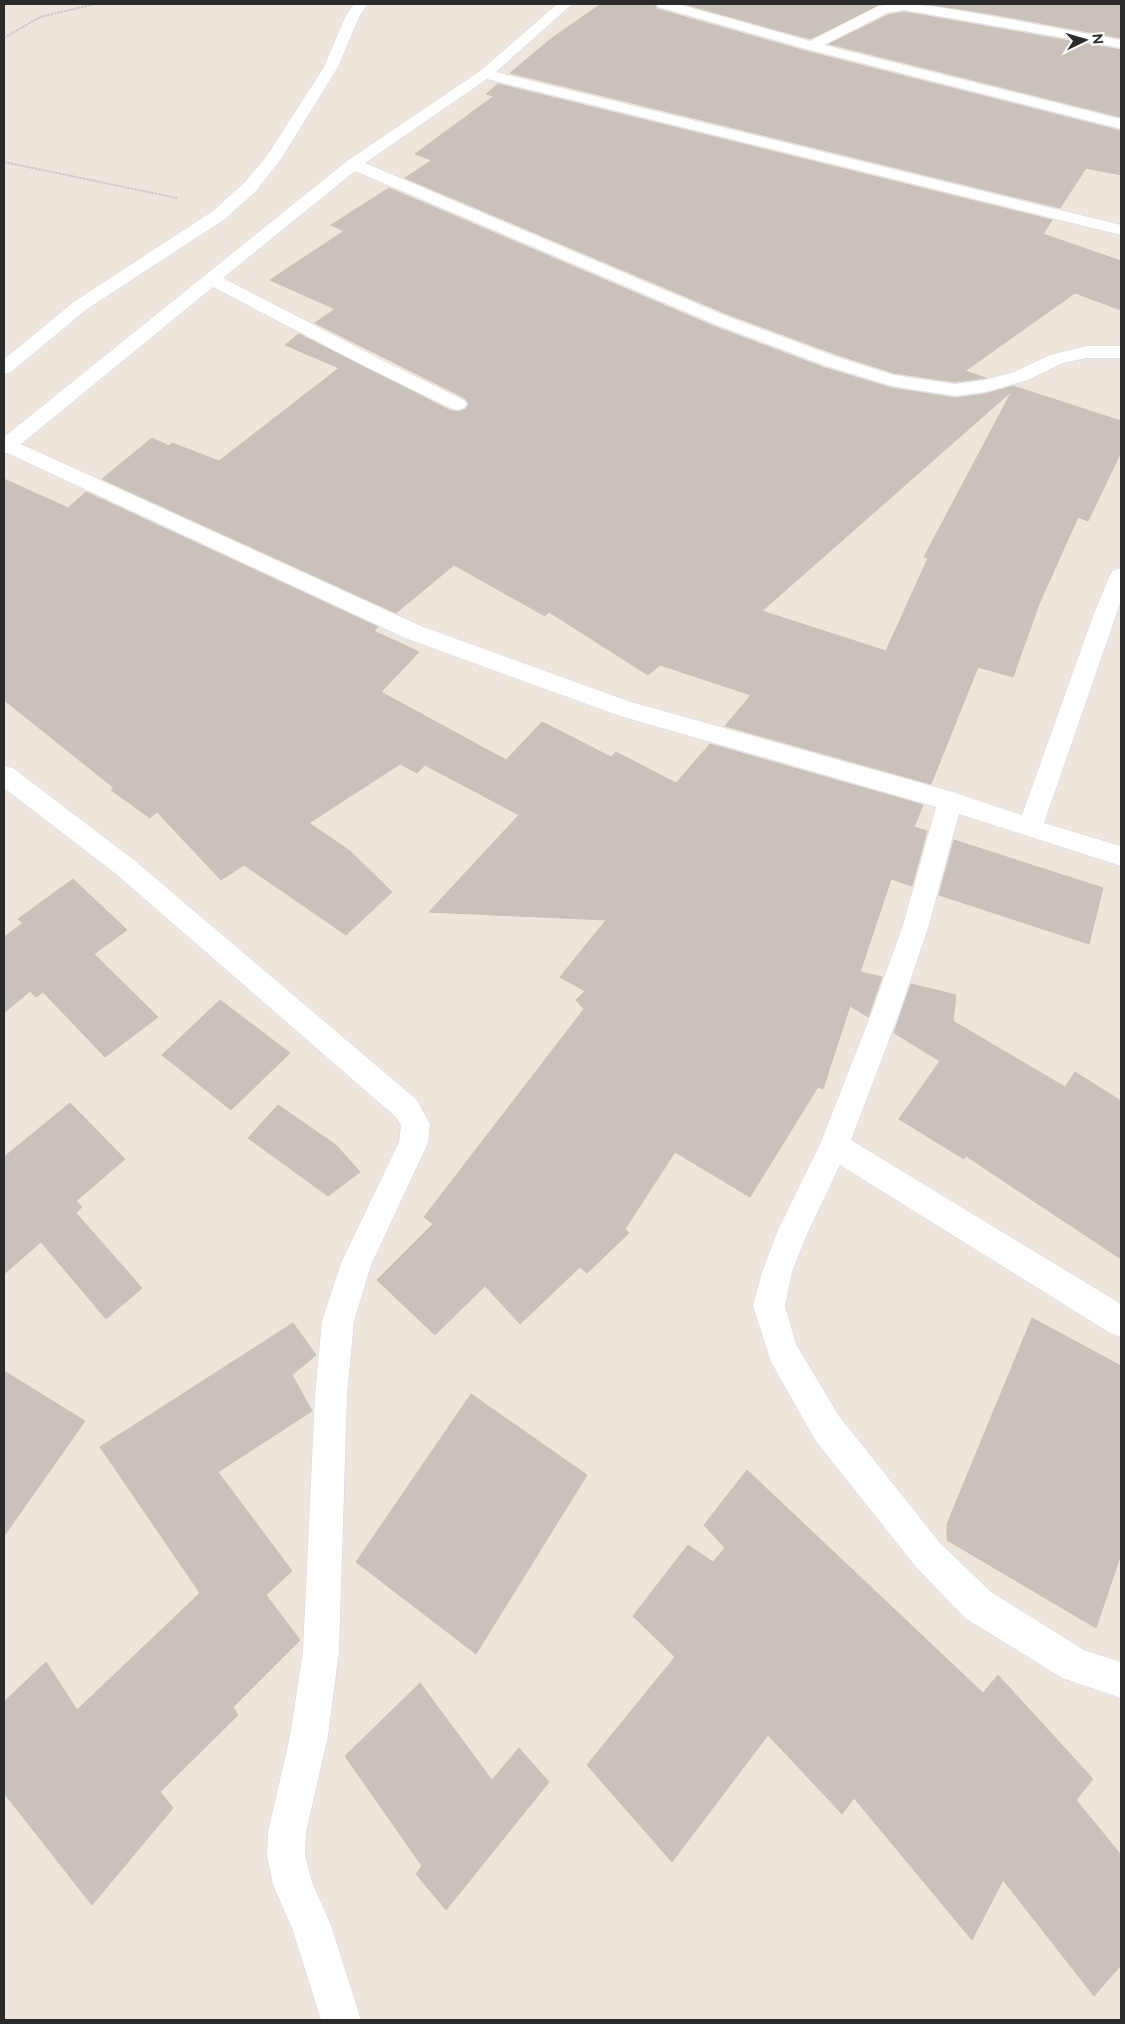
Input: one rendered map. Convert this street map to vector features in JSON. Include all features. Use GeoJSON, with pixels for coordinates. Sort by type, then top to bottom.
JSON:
{"type":"FeatureCollection","features":[{"type":"Feature","properties":{"kind":"street"},"geometry":{"type":"LineString","coordinates":[[4,368],[81,305],[219,215],[250,187],[272,159],[331,67],[353,15],[362,4]]}},
{"type":"Feature","properties":{"kind":"street"},"geometry":{"type":"LineString","coordinates":[[565,4],[485,74],[353,164],[5,446],[413,632],[625,709],[950,801],[1121,856]]}},
{"type":"Feature","properties":{"kind":"street"},"geometry":{"type":"LineString","coordinates":[[663,4],[811,46],[1121,124]]}},
{"type":"Feature","properties":{"kind":"street"},"geometry":{"type":"LineString","coordinates":[[811,46],[883,10],[899,6],[952,13],[1121,44]]}},
{"type":"Feature","properties":{"kind":"street"},"geometry":{"type":"LineString","coordinates":[[485,74],[1121,230]]}},
{"type":"Feature","properties":{"kind":"street"},"geometry":{"type":"LineString","coordinates":[[353,164],[728,323],[830,362],[891,380],[954,390],[986,386],[1022,376],[1057,360],[1086,352],[1121,352]]}},
{"type":"Feature","properties":{"kind":"street"},"geometry":{"type":"LineString","coordinates":[[212,279],[372,363],[457,404]]}},
{"type":"Feature","properties":{"kind":"street"},"geometry":{"type":"LineString","coordinates":[[1030,828],[1113,618],[1121,575]]}},
{"type":"Feature","properties":{"kind":"street"},"geometry":{"type":"LineString","coordinates":[[4,775],[125,867],[407,1109],[416,1124],[413,1143],[356,1263],[338,1321],[331,1396],[321,1651],[310,1736],[287,1832],[286,1856],[293,1885],[310,1925],[341,2020]]}},
{"type":"Feature","properties":{"kind":"street"},"geometry":{"type":"LineString","coordinates":[[950,801],[916,924],[885,1014],[834,1146],[793,1230],[777,1272],[769,1306],[782,1351],[827,1428],[928,1555],[978,1605],[1075,1665],[1121,1680]]}},
{"type":"Feature","properties":{"kind":"street"},"geometry":{"type":"LineString","coordinates":[[834,1146],[1121,1322]]}},
{"type":"Feature","properties":{"kind":"path"},"geometry":{"type":"LineString","coordinates":[[4,38],[40,17],[95,4]]}},
{"type":"Feature","properties":{"kind":"path"},"geometry":{"type":"LineString","coordinates":[[4,162],[163,194],[219,215]]}},
{"type":"Feature","properties":{"kind":"building"},"geometry":{"type":"Polygon","coordinates":[[[601,4],[654,4],[657,9],[805,51],[1121,131],[1121,175],[1086,168],[1060,208],[510,73],[552,38],[601,4]]]}},
{"type":"Feature","properties":{"kind":"building"},"geometry":{"type":"Polygon","coordinates":[[[684,4],[881,4],[810,39],[684,4]]]}},
{"type":"Feature","properties":{"kind":"building"},"geometry":{"type":"Polygon","coordinates":[[[927,4],[1121,4],[1121,38],[992,14],[927,4]]]}},
{"type":"Feature","properties":{"kind":"building"},"geometry":{"type":"Polygon","coordinates":[[[904,12],[1121,50],[1121,117],[829,44],[888,15],[904,12]]]}},
{"type":"Feature","properties":{"kind":"building"},"geometry":{"type":"Polygon","coordinates":[[[498,84],[1052,220],[1043,234],[1121,261],[1121,310],[1075,293],[965,371],[986,378],[955,382],[894,373],[838,355],[727,314],[405,178],[432,160],[415,154],[494,96],[486,94],[498,84]]]}},
{"type":"Feature","properties":{"kind":"building"},"geometry":{"type":"Polygon","coordinates":[[[389,188],[713,326],[822,367],[891,388],[955,398],[986,394],[1013,386],[1121,421],[1121,452],[1088,521],[1078,517],[1039,604],[1013,677],[978,667],[931,784],[725,726],[751,695],[660,665],[648,675],[549,612],[545,616],[454,565],[396,613],[102,479],[152,438],[169,446],[172,443],[219,461],[339,368],[285,345],[299,334],[449,410],[458,412],[466,409],[469,404],[465,398],[315,323],[335,309],[270,280],[344,231],[331,225],[389,188]],[[1012,391],[762,611],[886,651],[928,558],[924,557],[1012,391]]]}},
{"type":"Feature","properties":{"kind":"building"},"geometry":{"type":"Polygon","coordinates":[[[4,479],[68,508],[86,492],[378,627],[374,631],[419,652],[381,692],[506,760],[542,722],[611,757],[616,752],[676,783],[710,744],[923,805],[914,827],[927,831],[912,886],[891,879],[860,972],[882,977],[868,1017],[850,1006],[823,1089],[818,1087],[750,1197],[675,1152],[625,1229],[629,1233],[587,1273],[580,1267],[520,1324],[485,1286],[435,1335],[377,1280],[433,1224],[424,1217],[584,1009],[576,1000],[585,991],[560,977],[606,920],[429,912],[519,815],[425,765],[417,773],[400,764],[309,823],[350,851],[392,892],[346,935],[244,865],[221,880],[157,812],[150,818],[111,790],[114,788],[4,700],[4,479]]]}},
{"type":"Feature","properties":{"kind":"building"},"geometry":{"type":"Polygon","coordinates":[[[954,840],[1103,888],[1089,944],[939,895],[954,840]]]}},
{"type":"Feature","properties":{"kind":"building"},"geometry":{"type":"Polygon","coordinates":[[[73,879],[127,930],[94,954],[158,1017],[105,1057],[43,992],[36,997],[30,991],[4,1013],[4,937],[23,923],[18,919],[73,879]]]}},
{"type":"Feature","properties":{"kind":"building"},"geometry":{"type":"Polygon","coordinates":[[[911,984],[956,995],[953,1021],[1065,1087],[1075,1072],[1121,1101],[1121,1259],[966,1156],[964,1159],[899,1119],[940,1061],[894,1033],[911,984]]]}},
{"type":"Feature","properties":{"kind":"building"},"geometry":{"type":"Polygon","coordinates":[[[220,1000],[290,1053],[231,1110],[162,1055],[220,1000]]]}},
{"type":"Feature","properties":{"kind":"building"},"geometry":{"type":"Polygon","coordinates":[[[70,1103],[125,1159],[76,1201],[82,1207],[76,1213],[142,1288],[106,1319],[41,1242],[4,1274],[4,1157],[70,1103]]]}},
{"type":"Feature","properties":{"kind":"building"},"geometry":{"type":"Polygon","coordinates":[[[278,1105],[336,1145],[360,1172],[328,1196],[248,1138],[278,1105]]]}},
{"type":"Feature","properties":{"kind":"building"},"geometry":{"type":"Polygon","coordinates":[[[1032,1318],[1121,1366],[1121,1554],[1096,1628],[947,1540],[947,1524],[1032,1318]]]}},
{"type":"Feature","properties":{"kind":"building"},"geometry":{"type":"Polygon","coordinates":[[[293,1323],[316,1355],[292,1375],[312,1411],[218,1472],[292,1571],[266,1595],[300,1640],[233,1707],[238,1715],[160,1792],[173,1808],[92,1905],[4,1793],[4,1702],[46,1662],[77,1710],[200,1593],[100,1447],[293,1323]]]}},
{"type":"Feature","properties":{"kind":"building"},"geometry":{"type":"Polygon","coordinates":[[[4,1371],[85,1421],[4,1536],[4,1371]]]}},
{"type":"Feature","properties":{"kind":"building"},"geometry":{"type":"Polygon","coordinates":[[[471,1394],[587,1475],[476,1654],[356,1562],[471,1394]]]}},
{"type":"Feature","properties":{"kind":"building"},"geometry":{"type":"Polygon","coordinates":[[[747,1470],[983,1693],[998,1675],[1093,1779],[1076,1800],[1121,1855],[1121,1965],[1094,1996],[1003,1880],[972,1940],[854,1798],[842,1814],[768,1735],[672,1862],[587,1765],[675,1657],[633,1616],[688,1545],[713,1562],[725,1548],[704,1525],[747,1470]]]}},
{"type":"Feature","properties":{"kind":"building"},"geometry":{"type":"Polygon","coordinates":[[[420,1683],[492,1780],[519,1748],[549,1782],[446,1910],[416,1874],[422,1866],[345,1756],[420,1683]]]}}]}
